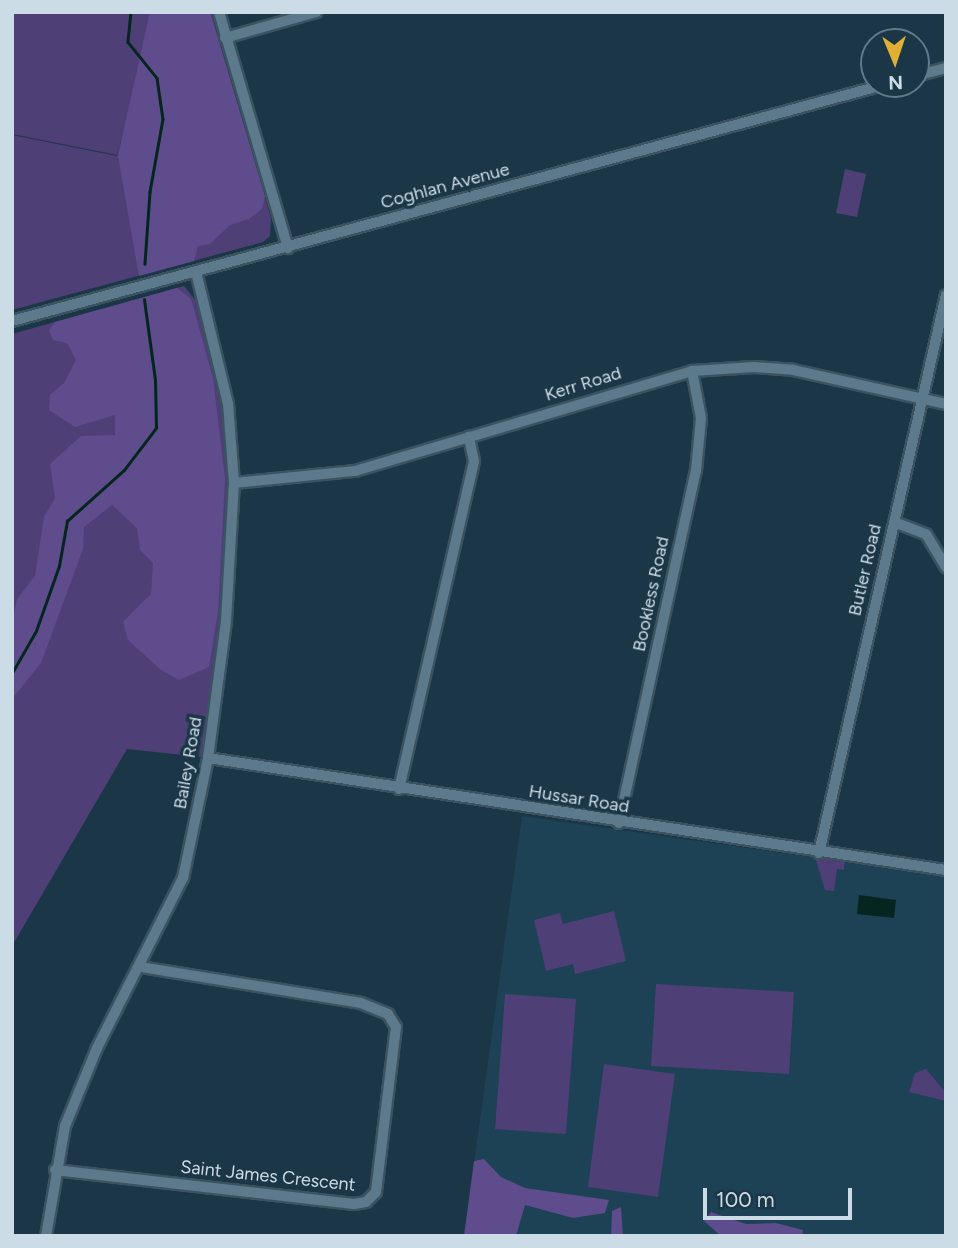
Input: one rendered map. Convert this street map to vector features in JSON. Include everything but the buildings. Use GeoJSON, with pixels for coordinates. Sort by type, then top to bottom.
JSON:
{"type":"FeatureCollection","features":[{"type":"Feature","properties":{"kind":"street"},"geometry":{"type":"LineString","coordinates":[[219,12],[288,248]]}},
{"type":"Feature","properties":{"kind":"street"},"geometry":{"type":"LineString","coordinates":[[225,38],[316,12]]}},
{"type":"Feature","properties":{"kind":"street","name":"Coghlan Avenue"},"geometry":{"type":"LineString","coordinates":[[12,321],[860,91]]}},
{"type":"Feature","properties":{"kind":"street","name":"Bailey Road"},"geometry":{"type":"LineString","coordinates":[[46,1236],[55,1170],[75,1098],[111,1020],[142,967],[183,877],[208,758],[226,621],[234,484],[228,404],[196,271]]}},
{"type":"Feature","properties":{"kind":"street","name":"Butler Road"},"geometry":{"type":"LineString","coordinates":[[818,853],[946,295]]}},
{"type":"Feature","properties":{"kind":"street","name":"Kerr Road"},"geometry":{"type":"LineString","coordinates":[[234,484],[330,477],[692,372],[754,367],[793,370],[946,404]]}},
{"type":"Feature","properties":{"kind":"street","name":"Bookless Road"},"geometry":{"type":"LineString","coordinates":[[619,823],[696,471],[701,418],[692,372]]}},
{"type":"Feature","properties":{"kind":"street"},"geometry":{"type":"LineString","coordinates":[[399,789],[474,461],[469,437]]}},
{"type":"Feature","properties":{"kind":"street"},"geometry":{"type":"LineString","coordinates":[[894,522],[926,534],[946,567]]}},
{"type":"Feature","properties":{"kind":"street","name":"Hussar Road"},"geometry":{"type":"LineString","coordinates":[[208,758],[619,823],[946,870]]}},
{"type":"Feature","properties":{"kind":"street","name":"Saint James Crescent"},"geometry":{"type":"LineString","coordinates":[[55,1170],[354,1204],[366,1202],[376,1192],[396,1027],[388,1014],[361,1003],[142,967]]}},
{"type":"Feature","properties":{"kind":"shaded area"},"geometry":{"type":"Polygon","coordinates":[[[12,12],[211,12],[271,218],[270,236],[263,242],[12,310],[12,135],[117,156],[123,132],[117,155],[12,134],[12,12]]]}},
{"type":"Feature","properties":{"kind":"shaded area"},"geometry":{"type":"Polygon","coordinates":[[[150,12],[210,12],[265,196],[262,209],[249,219],[230,225],[210,244],[198,246],[194,261],[139,276],[118,156],[150,12]]]}},
{"type":"Feature","properties":{"kind":"shaded area"},"geometry":{"type":"Polygon","coordinates":[[[845,169],[866,174],[857,217],[836,213],[845,169]]]}},
{"type":"Feature","properties":{"kind":"shaded area"},"geometry":{"type":"Polygon","coordinates":[[[184,286],[197,302],[218,378],[229,478],[223,609],[202,757],[127,749],[12,946],[12,334],[184,286]]]}},
{"type":"Feature","properties":{"kind":"shaded area"},"geometry":{"type":"Polygon","coordinates":[[[177,288],[191,299],[213,378],[225,479],[218,611],[209,667],[179,680],[161,670],[128,640],[123,622],[151,594],[153,563],[140,550],[137,528],[112,505],[84,527],[83,549],[41,663],[12,699],[12,623],[17,599],[35,576],[44,517],[55,498],[50,464],[81,436],[115,435],[115,415],[75,427],[49,410],[50,395],[64,383],[76,360],[67,343],[53,340],[49,330],[55,322],[177,288]]]}},
{"type":"Feature","properties":{"kind":"shaded area"},"geometry":{"type":"Polygon","coordinates":[[[522,816],[946,876],[946,1236],[464,1236],[522,816]]]}},
{"type":"Feature","properties":{"kind":"shaded area"},"geometry":{"type":"Polygon","coordinates":[[[814,854],[845,858],[844,870],[837,869],[834,891],[825,890],[814,854]]]}},
{"type":"Feature","properties":{"kind":"shaded area"},"geometry":{"type":"Polygon","coordinates":[[[859,895],[896,900],[894,918],[857,914],[859,895]]]}},
{"type":"Feature","properties":{"kind":"shaded area"},"geometry":{"type":"Polygon","coordinates":[[[614,911],[626,961],[575,974],[573,964],[546,971],[534,920],[560,913],[563,924],[614,911]]]}},
{"type":"Feature","properties":{"kind":"shaded area"},"geometry":{"type":"Polygon","coordinates":[[[656,984],[794,992],[789,1074],[651,1066],[656,984]]]}},
{"type":"Feature","properties":{"kind":"shaded area"},"geometry":{"type":"Polygon","coordinates":[[[505,994],[576,999],[566,1134],[495,1129],[505,994]]]}},
{"type":"Feature","properties":{"kind":"shaded area"},"geometry":{"type":"Polygon","coordinates":[[[604,1064],[675,1074],[658,1197],[588,1187],[604,1064]]]}},
{"type":"Feature","properties":{"kind":"shaded area"},"geometry":{"type":"Polygon","coordinates":[[[926,1069],[946,1093],[946,1101],[909,1092],[915,1073],[926,1069]]]}},
{"type":"Feature","properties":{"kind":"shaded area"},"geometry":{"type":"Polygon","coordinates":[[[484,1159],[501,1177],[525,1188],[609,1200],[605,1213],[573,1218],[525,1205],[516,1236],[464,1236],[474,1161],[484,1159]]]}},
{"type":"Feature","properties":{"kind":"shaded area"},"geometry":{"type":"Polygon","coordinates":[[[621,1207],[623,1236],[611,1236],[612,1211],[621,1207]]]}},
{"type":"Feature","properties":{"kind":"shaded area"},"geometry":{"type":"Polygon","coordinates":[[[711,1212],[746,1224],[776,1223],[803,1230],[802,1236],[721,1236],[704,1221],[711,1212]]]}},
{"type":"Feature","properties":{"kind":"waterway"},"geometry":{"type":"LineString","coordinates":[[131,12],[128,42],[157,78],[163,119],[150,192],[145,264]]}},
{"type":"Feature","properties":{"kind":"waterway"},"geometry":{"type":"LineString","coordinates":[[12,673],[36,631],[59,566],[67,521],[124,470],[156,428],[155,380],[144,300]]}}]}
